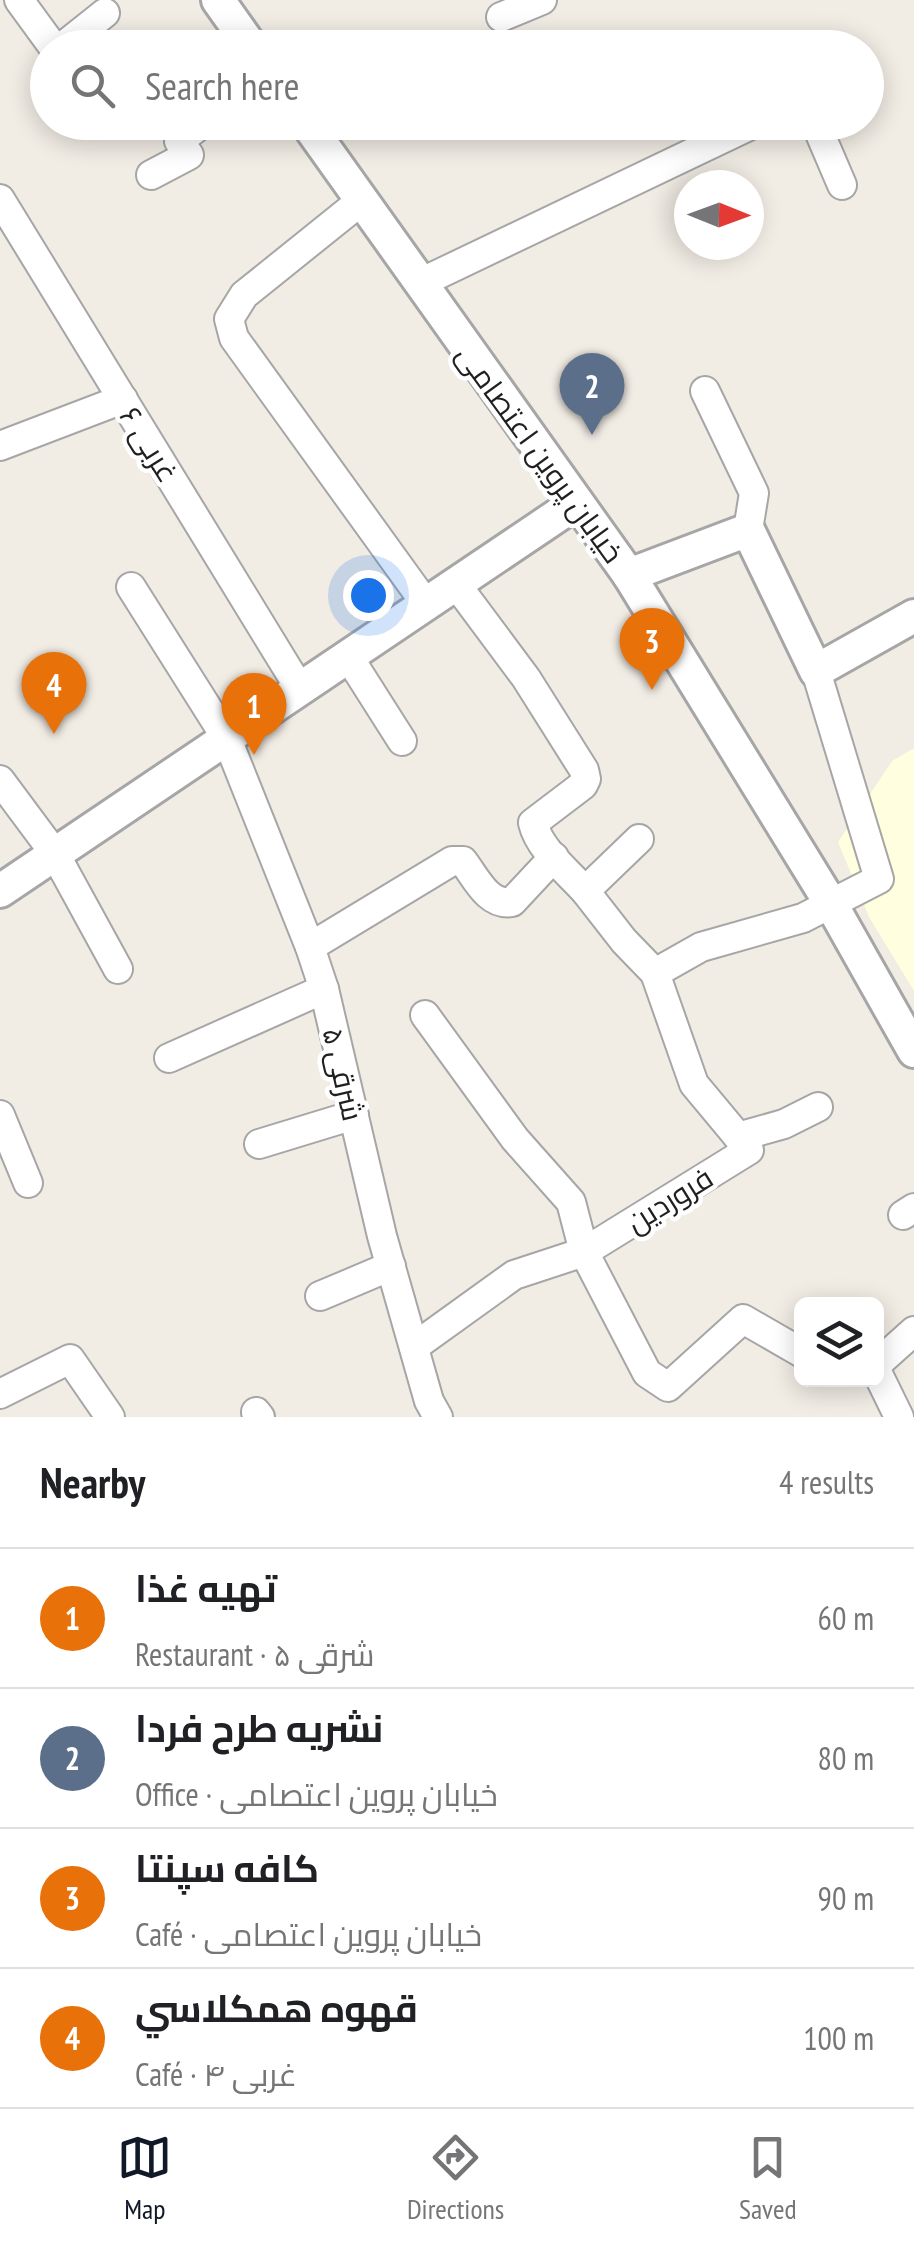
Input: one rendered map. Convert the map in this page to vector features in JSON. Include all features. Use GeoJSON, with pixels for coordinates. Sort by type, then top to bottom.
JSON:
{"type":"FeatureCollection","features":[{"type":"Feature","properties":{"kind":"street"},"geometry":{"type":"LineString","coordinates":[[218,0],[239,30]]}},
{"type":"Feature","properties":{"kind":"street"},"geometry":{"type":"LineString","coordinates":[[501,17],[542,0]]}},
{"type":"Feature","properties":{"kind":"street"},"geometry":{"type":"LineString","coordinates":[[18,6],[41,30]]}},
{"type":"Feature","properties":{"kind":"street"},"geometry":{"type":"LineString","coordinates":[[83,30],[105,14]]}},
{"type":"Feature","properties":{"kind":"street"},"geometry":{"type":"LineString","coordinates":[[152,175],[189,155],[180,140]]}},
{"type":"Feature","properties":{"kind":"street","name":"خیابان پروین اعتصامی"},"geometry":{"type":"LineString","coordinates":[[319,140],[628,576],[831,904],[914,1051]]}},
{"type":"Feature","properties":{"kind":"street"},"geometry":{"type":"LineString","coordinates":[[420,283],[719,140]]}},
{"type":"Feature","properties":{"kind":"street"},"geometry":{"type":"LineString","coordinates":[[823,140],[842,185]]}},
{"type":"Feature","properties":{"kind":"street","name":"غربی ۶"},"geometry":{"type":"LineString","coordinates":[[0,199],[300,689]]}},
{"type":"Feature","properties":{"kind":"street"},"geometry":{"type":"LineString","coordinates":[[361,201],[244,295],[229,319],[234,338],[426,604]]}},
{"type":"Feature","properties":{"kind":"street"},"geometry":{"type":"LineString","coordinates":[[456,584],[526,678],[584,770],[583,785],[533,823],[535,831],[624,941],[655,973],[701,947],[803,918],[878,879],[816,671],[748,530],[754,493],[705,391]]}},
{"type":"Feature","properties":{"kind":"street"},"geometry":{"type":"LineString","coordinates":[[0,446],[123,399]]}},
{"type":"Feature","properties":{"kind":"street"},"geometry":{"type":"LineString","coordinates":[[0,891],[576,503]]}},
{"type":"Feature","properties":{"kind":"street"},"geometry":{"type":"LineString","coordinates":[[628,576],[748,530]]}},
{"type":"Feature","properties":{"kind":"street","name":"شرقی ۵"},"geometry":{"type":"LineString","coordinates":[[131,588],[227,738],[310,947],[324,989],[427,1412]]}},
{"type":"Feature","properties":{"kind":"street"},"geometry":{"type":"LineString","coordinates":[[816,671],[914,616]]}},
{"type":"Feature","properties":{"kind":"street"},"geometry":{"type":"LineString","coordinates":[[348,656],[402,740]]}},
{"type":"Feature","properties":{"kind":"street"},"geometry":{"type":"LineString","coordinates":[[0,780],[55,854],[118,969]]}},
{"type":"Feature","properties":{"kind":"street"},"geometry":{"type":"LineString","coordinates":[[585,890],[638,839]]}},
{"type":"Feature","properties":{"kind":"street"},"geometry":{"type":"LineString","coordinates":[[310,947],[452,861],[463,861],[494,901],[502,904],[512,902],[554,857]]}},
{"type":"Feature","properties":{"kind":"street","name":"فروردین"},"geometry":{"type":"LineString","coordinates":[[414,1348],[514,1275],[584,1252],[749,1150],[694,1084],[655,973]]}},
{"type":"Feature","properties":{"kind":"street"},"geometry":{"type":"LineString","coordinates":[[170,1058],[324,989]]}},
{"type":"Feature","properties":{"kind":"street"},"geometry":{"type":"LineString","coordinates":[[425,1015],[516,1139],[571,1202],[584,1252],[646,1372],[668,1387],[743,1319],[794,1348]]}},
{"type":"Feature","properties":{"kind":"street"},"geometry":{"type":"LineString","coordinates":[[738,1136],[784,1124],[818,1107]]}},
{"type":"Feature","properties":{"kind":"street"},"geometry":{"type":"LineString","coordinates":[[0,1115],[28,1183]]}},
{"type":"Feature","properties":{"kind":"street"},"geometry":{"type":"LineString","coordinates":[[259,1144],[354,1115]]}},
{"type":"Feature","properties":{"kind":"street"},"geometry":{"type":"LineString","coordinates":[[320,1296],[391,1266]]}},
{"type":"Feature","properties":{"kind":"street"},"geometry":{"type":"LineString","coordinates":[[884,1360],[914,1331]]}},
{"type":"Feature","properties":{"kind":"street"},"geometry":{"type":"LineString","coordinates":[[0,1394],[70,1358],[110,1417]]}},
{"type":"Feature","properties":{"kind":"street"},"geometry":{"type":"LineString","coordinates":[[884,1385],[899,1417]]}},
{"type":"Feature","properties":{"kind":"shaded area"},"geometry":{"type":"Polygon","coordinates":[[[914,748],[914,991],[869,917],[838,842],[892,761],[914,748]]]}},
{"type":"Feature","properties":{"kind":"place","name":"نشریه طرح فردا"},"geometry":{"type":"Point","coordinates":[592,435]}},
{"type":"Feature","properties":{"kind":"place","name":"کافه سپنتا"},"geometry":{"type":"Point","coordinates":[652,690]}},
{"type":"Feature","properties":{"kind":"place","name":"قهوه همكلاسي"},"geometry":{"type":"Point","coordinates":[54,734]}},
{"type":"Feature","properties":{"kind":"place","name":"تهیه غذا"},"geometry":{"type":"Point","coordinates":[254,755]}}]}
